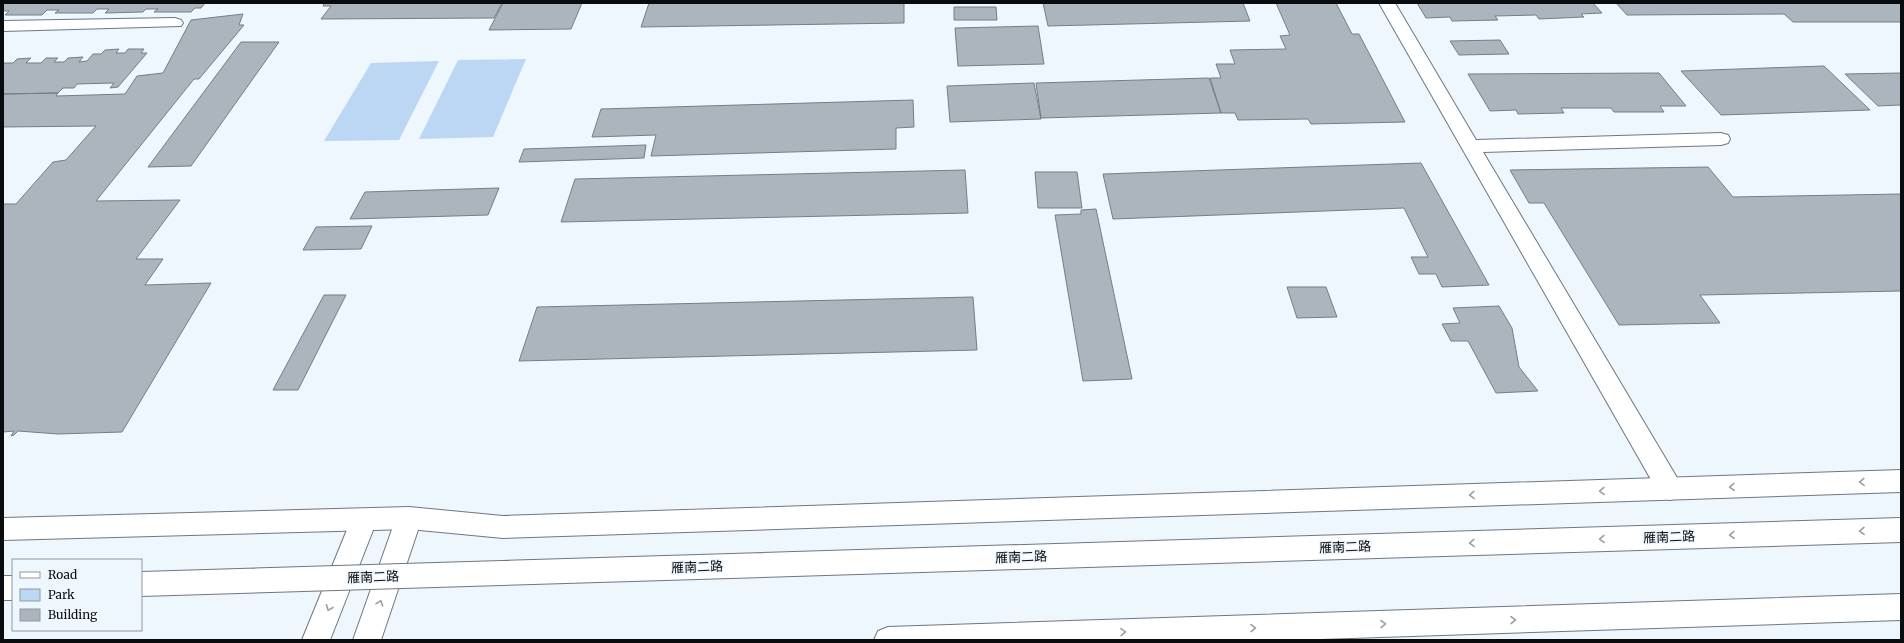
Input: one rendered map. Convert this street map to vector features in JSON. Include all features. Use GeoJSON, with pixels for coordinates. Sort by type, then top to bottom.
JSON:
{"type":"FeatureCollection","features":[{"type":"Feature","properties":{"kind":"main road"},"geometry":{"type":"LineString","coordinates":[[1387,3],[1670,489]]}},
{"type":"Feature","properties":{"kind":"main road"},"geometry":{"type":"LineString","coordinates":[[3,26],[175,23]]}},
{"type":"Feature","properties":{"kind":"main road"},"geometry":{"type":"LineString","coordinates":[[1470,146],[1721,139]]}},
{"type":"Feature","properties":{"kind":"main road"},"geometry":{"type":"LineString","coordinates":[[3,529],[409,518],[503,527],[1901,481]]}},
{"type":"Feature","properties":{"kind":"main road"},"geometry":{"type":"LineString","coordinates":[[367,640],[409,518]]}},
{"type":"Feature","properties":{"kind":"main road"},"geometry":{"type":"LineString","coordinates":[[316,640],[364,520]]}},
{"type":"Feature","properties":{"kind":"main road","name":"雁南二路"},"geometry":{"type":"LineString","coordinates":[[142,584],[1901,530]]}},
{"type":"Feature","properties":{"kind":"main road"},"geometry":{"type":"LineString","coordinates":[[888,640],[1901,607]]}},
{"type":"Feature","properties":{"kind":"green space"},"geometry":{"type":"Polygon","coordinates":[[[526,59],[493,137],[419,139],[458,60],[526,59]]]}},
{"type":"Feature","properties":{"kind":"green space"},"geometry":{"type":"Polygon","coordinates":[[[439,61],[399,140],[324,141],[371,63],[439,61]]]}},
{"type":"Feature","properties":{"kind":"building"},"geometry":{"type":"Polygon","coordinates":[[[3,3],[205,3],[201,8],[195,8],[191,12],[154,12],[158,9],[146,9],[143,12],[105,13],[109,9],[97,9],[93,13],[55,13],[59,10],[47,10],[42,15],[5,15],[9,11],[3,11],[3,3]]]}},
{"type":"Feature","properties":{"kind":"building"},"geometry":{"type":"Polygon","coordinates":[[[324,3],[502,3],[494,18],[321,19],[331,6],[323,6],[324,3]]]}},
{"type":"Feature","properties":{"kind":"building"},"geometry":{"type":"Polygon","coordinates":[[[503,3],[582,3],[571,29],[489,30],[503,3]]]}},
{"type":"Feature","properties":{"kind":"building"},"geometry":{"type":"Polygon","coordinates":[[[649,3],[904,3],[904,23],[641,27],[649,3]]]}},
{"type":"Feature","properties":{"kind":"building"},"geometry":{"type":"Polygon","coordinates":[[[1043,3],[1243,3],[1250,21],[1048,26],[1043,3]]]}},
{"type":"Feature","properties":{"kind":"building"},"geometry":{"type":"Polygon","coordinates":[[[1276,3],[1336,3],[1352,34],[1359,34],[1405,122],[1311,124],[1308,119],[1238,120],[1235,113],[1221,113],[1210,78],[1221,78],[1216,64],[1235,64],[1230,50],[1286,49],[1280,36],[1290,35],[1276,3]]]}},
{"type":"Feature","properties":{"kind":"building"},"geometry":{"type":"Polygon","coordinates":[[[1417,3],[1593,3],[1602,13],[1581,14],[1584,17],[1539,19],[1536,15],[1495,16],[1498,20],[1452,21],[1450,17],[1426,18],[1417,3]]]}},
{"type":"Feature","properties":{"kind":"building"},"geometry":{"type":"Polygon","coordinates":[[[1616,3],[1901,3],[1901,22],[1793,22],[1784,14],[1627,15],[1616,3]]]}},
{"type":"Feature","properties":{"kind":"building"},"geometry":{"type":"Polygon","coordinates":[[[954,7],[996,7],[997,20],[954,20],[954,7]]]}},
{"type":"Feature","properties":{"kind":"building"},"geometry":{"type":"Polygon","coordinates":[[[243,14],[239,25],[244,25],[199,79],[194,79],[96,201],[180,200],[136,259],[163,259],[145,285],[211,283],[122,432],[58,434],[18,431],[11,436],[14,431],[3,432],[3,204],[16,204],[53,162],[66,160],[96,126],[3,127],[3,94],[58,93],[56,96],[125,94],[137,76],[163,73],[191,20],[243,14]]]}},
{"type":"Feature","properties":{"kind":"building"},"geometry":{"type":"Polygon","coordinates":[[[1038,26],[1044,64],[958,66],[955,28],[1038,26]]]}},
{"type":"Feature","properties":{"kind":"building"},"geometry":{"type":"Polygon","coordinates":[[[1500,40],[1509,54],[1459,55],[1450,41],[1500,40]]]}},
{"type":"Feature","properties":{"kind":"building"},"geometry":{"type":"Polygon","coordinates":[[[241,42],[279,42],[191,166],[148,167],[241,42]]]}},
{"type":"Feature","properties":{"kind":"building"},"geometry":{"type":"Polygon","coordinates":[[[119,49],[116,53],[125,53],[128,49],[144,49],[141,53],[147,53],[118,87],[110,88],[114,83],[77,84],[74,88],[63,88],[58,93],[3,94],[3,63],[13,63],[17,59],[31,58],[26,63],[41,63],[46,58],[58,58],[54,62],[64,62],[68,58],[83,57],[79,62],[87,61],[93,54],[101,54],[105,50],[119,49]]]}},
{"type":"Feature","properties":{"kind":"building"},"geometry":{"type":"Polygon","coordinates":[[[1824,66],[1870,110],[1721,115],[1681,71],[1824,66]]]}},
{"type":"Feature","properties":{"kind":"building"},"geometry":{"type":"Polygon","coordinates":[[[1659,73],[1686,106],[1660,106],[1664,112],[1614,112],[1611,108],[1561,108],[1564,113],[1518,114],[1516,110],[1490,111],[1468,74],[1659,73]]]}},
{"type":"Feature","properties":{"kind":"building"},"geometry":{"type":"Polygon","coordinates":[[[1901,73],[1901,105],[1878,106],[1845,74],[1901,73]]]}},
{"type":"Feature","properties":{"kind":"building"},"geometry":{"type":"Polygon","coordinates":[[[1209,78],[1221,113],[1041,118],[1036,83],[1209,78]]]}},
{"type":"Feature","properties":{"kind":"building"},"geometry":{"type":"Polygon","coordinates":[[[1034,83],[1041,119],[950,122],[947,86],[1034,83]]]}},
{"type":"Feature","properties":{"kind":"building"},"geometry":{"type":"Polygon","coordinates":[[[913,100],[914,127],[896,128],[896,149],[651,156],[656,135],[592,137],[601,109],[913,100]]]}},
{"type":"Feature","properties":{"kind":"building"},"geometry":{"type":"Polygon","coordinates":[[[646,145],[644,158],[519,162],[524,149],[646,145]]]}},
{"type":"Feature","properties":{"kind":"building"},"geometry":{"type":"Polygon","coordinates":[[[1421,163],[1489,285],[1442,287],[1436,274],[1419,274],[1411,257],[1428,257],[1404,208],[1113,219],[1103,174],[1421,163]]]}},
{"type":"Feature","properties":{"kind":"building"},"geometry":{"type":"Polygon","coordinates":[[[1708,167],[1733,197],[1901,194],[1901,291],[1700,295],[1720,323],[1619,325],[1544,203],[1529,203],[1510,170],[1708,167]]]}},
{"type":"Feature","properties":{"kind":"building"},"geometry":{"type":"Polygon","coordinates":[[[965,170],[968,213],[561,222],[575,179],[965,170]]]}},
{"type":"Feature","properties":{"kind":"building"},"geometry":{"type":"Polygon","coordinates":[[[1035,172],[1077,172],[1082,208],[1038,208],[1035,172]]]}},
{"type":"Feature","properties":{"kind":"building"},"geometry":{"type":"Polygon","coordinates":[[[499,188],[488,215],[350,219],[365,192],[499,188]]]}},
{"type":"Feature","properties":{"kind":"building"},"geometry":{"type":"Polygon","coordinates":[[[1096,209],[1132,379],[1083,381],[1055,215],[1081,214],[1081,210],[1096,209]]]}},
{"type":"Feature","properties":{"kind":"building"},"geometry":{"type":"Polygon","coordinates":[[[372,226],[361,249],[303,250],[316,227],[372,226]]]}},
{"type":"Feature","properties":{"kind":"building"},"geometry":{"type":"Polygon","coordinates":[[[1287,287],[1326,287],[1337,317],[1297,318],[1287,287]]]}},
{"type":"Feature","properties":{"kind":"building"},"geometry":{"type":"Polygon","coordinates":[[[324,295],[346,295],[298,390],[273,390],[324,295]]]}},
{"type":"Feature","properties":{"kind":"building"},"geometry":{"type":"Polygon","coordinates":[[[973,297],[977,350],[519,361],[537,307],[973,297]]]}},
{"type":"Feature","properties":{"kind":"building"},"geometry":{"type":"Polygon","coordinates":[[[1499,306],[1512,328],[1519,367],[1538,391],[1496,393],[1468,341],[1451,341],[1442,324],[1460,323],[1453,308],[1499,306]]]}}]}
